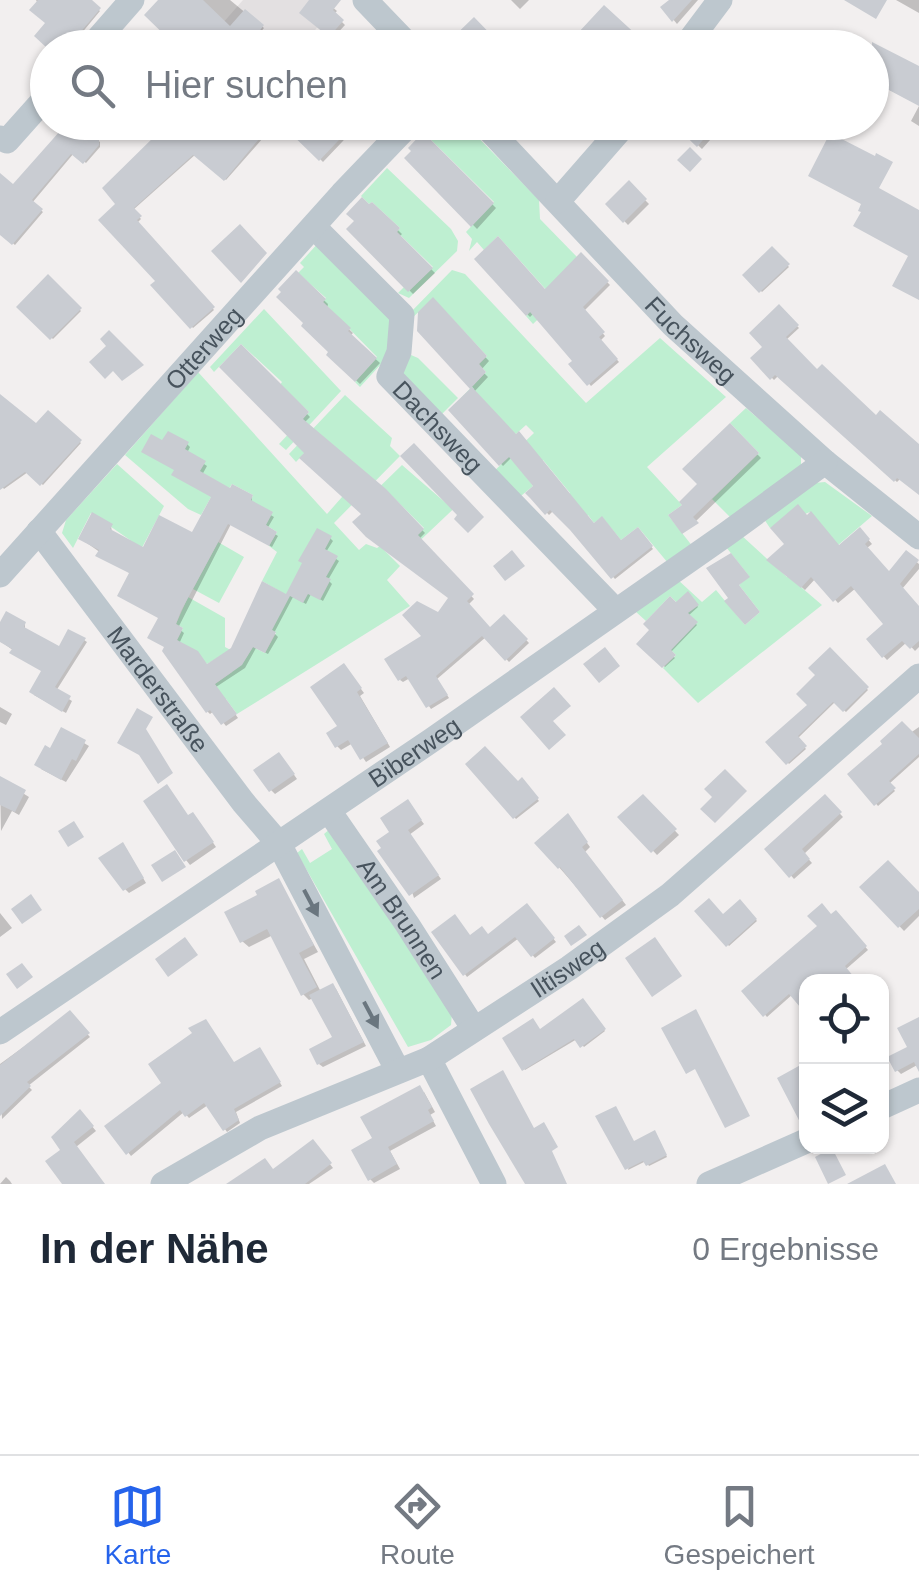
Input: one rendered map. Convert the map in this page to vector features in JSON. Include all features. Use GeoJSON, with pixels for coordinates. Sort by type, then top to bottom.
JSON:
{"type":"FeatureCollection","features":[{"type":"Feature","properties":{"kind":"street"},"geometry":{"type":"LineString","coordinates":[[106,30],[132,0]]}},
{"type":"Feature","properties":{"kind":"street"},"geometry":{"type":"LineString","coordinates":[[365,0],[394,30]]}},
{"type":"Feature","properties":{"kind":"street"},"geometry":{"type":"LineString","coordinates":[[698,30],[720,0]]}},
{"type":"Feature","properties":{"kind":"street"},"geometry":{"type":"LineString","coordinates":[[0,138],[8,141],[30,116]]}},
{"type":"Feature","properties":{"kind":"street","name":"Otterweg"},"geometry":{"type":"LineString","coordinates":[[0,576],[394,140]]}},
{"type":"Feature","properties":{"kind":"street","name":"Fuchsweg"},"geometry":{"type":"LineString","coordinates":[[499,140],[673,324],[824,462],[919,537]]}},
{"type":"Feature","properties":{"kind":"street"},"geometry":{"type":"LineString","coordinates":[[558,201],[611,140]]}},
{"type":"Feature","properties":{"kind":"street","name":"Dachsweg"},"geometry":{"type":"LineString","coordinates":[[314,227],[402,315],[399,352],[389,376],[615,610]]}},
{"type":"Feature","properties":{"kind":"street","name":"Biberweg"},"geometry":{"type":"LineString","coordinates":[[0,1032],[329,811],[824,462]]}},
{"type":"Feature","properties":{"kind":"street","name":"Marderstraße"},"geometry":{"type":"LineString","coordinates":[[39,532],[279,844]]}},
{"type":"Feature","properties":{"kind":"street","name":"Iltisweg"},"geometry":{"type":"LineString","coordinates":[[163,1184],[260,1128],[429,1059],[569,968],[670,895],[919,676]]}},
{"type":"Feature","properties":{"kind":"street","name":"Am Brunnen"},"geometry":{"type":"LineString","coordinates":[[329,811],[474,1029]]}},
{"type":"Feature","properties":{"kind":"street"},"geometry":{"type":"LineString","coordinates":[[279,844],[398,1071]]}},
{"type":"Feature","properties":{"kind":"street"},"geometry":{"type":"LineString","coordinates":[[429,1059],[494,1184]]}},
{"type":"Feature","properties":{"kind":"street"},"geometry":{"type":"LineString","coordinates":[[889,1105],[919,1090]]}},
{"type":"Feature","properties":{"kind":"street"},"geometry":{"type":"LineString","coordinates":[[709,1184],[799,1145]]}},
{"type":"Feature","properties":{"kind":"shaded area"},"geometry":{"type":"Polygon","coordinates":[[[243,0],[340,0],[315,30],[217,30],[243,0]]]}},
{"type":"Feature","properties":{"kind":"green space"},"geometry":{"type":"Polygon","coordinates":[[[431,140],[481,140],[539,200],[540,219],[577,257],[579,280],[533,324],[526,316],[549,293],[498,236],[484,250],[477,242],[469,251],[472,239],[466,232],[494,202],[431,140]]]}},
{"type":"Feature","properties":{"kind":"green space"},"geometry":{"type":"Polygon","coordinates":[[[387,168],[451,229],[458,241],[457,251],[409,298],[398,293],[404,287],[409,291],[433,267],[397,232],[400,228],[361,196],[387,168]]]}},
{"type":"Feature","properties":{"kind":"green space"},"geometry":{"type":"Polygon","coordinates":[[[320,241],[387,306],[394,350],[360,387],[355,382],[377,357],[323,302],[326,298],[298,273],[304,267],[300,263],[320,241]]]}},
{"type":"Feature","properties":{"kind":"green space"},"geometry":{"type":"Polygon","coordinates":[[[452,270],[465,274],[586,403],[660,338],[726,397],[647,467],[682,505],[668,515],[693,547],[668,563],[638,527],[621,540],[602,517],[594,523],[588,515],[585,517],[543,460],[525,475],[533,486],[516,500],[491,474],[534,433],[526,425],[516,434],[461,398],[486,372],[479,364],[487,356],[433,298],[408,322],[408,315],[452,270]]]}},
{"type":"Feature","properties":{"kind":"green space"},"geometry":{"type":"Polygon","coordinates":[[[264,309],[341,391],[286,450],[279,444],[309,412],[280,385],[282,382],[241,344],[214,372],[210,367],[264,309]]]}},
{"type":"Feature","properties":{"kind":"green space"},"geometry":{"type":"Polygon","coordinates":[[[411,355],[458,398],[439,417],[403,382],[403,364],[411,355]]]}},
{"type":"Feature","properties":{"kind":"green space"},"geometry":{"type":"Polygon","coordinates":[[[198,372],[327,514],[342,497],[321,435],[296,462],[289,454],[345,395],[392,438],[390,446],[400,456],[334,523],[359,550],[366,544],[380,546],[400,566],[387,580],[410,606],[237,714],[226,699],[220,703],[209,688],[232,672],[221,656],[207,664],[177,640],[183,628],[176,624],[188,597],[225,618],[225,647],[246,658],[253,647],[265,653],[276,633],[272,630],[276,589],[262,581],[277,552],[269,546],[277,532],[266,525],[251,500],[253,495],[232,484],[225,495],[215,490],[201,515],[188,509],[125,455],[198,372]]]}},
{"type":"Feature","properties":{"kind":"green space"},"geometry":{"type":"Polygon","coordinates":[[[746,408],[801,455],[801,465],[732,519],[712,499],[759,453],[730,423],[746,408]]]}},
{"type":"Feature","properties":{"kind":"green space"},"geometry":{"type":"Polygon","coordinates":[[[117,464],[164,506],[136,559],[124,552],[130,540],[91,513],[73,548],[62,533],[66,520],[117,464]]]}},
{"type":"Feature","properties":{"kind":"green space"},"geometry":{"type":"Polygon","coordinates":[[[402,465],[447,504],[465,498],[409,551],[405,547],[424,528],[386,490],[363,503],[402,465]]]}},
{"type":"Feature","properties":{"kind":"green space"},"geometry":{"type":"Polygon","coordinates":[[[825,482],[872,516],[795,582],[822,605],[698,703],[663,668],[676,655],[671,650],[697,622],[670,596],[646,621],[635,611],[677,579],[702,602],[716,590],[745,625],[760,612],[739,585],[749,576],[726,547],[741,535],[787,577],[810,512],[770,528],[764,519],[814,483],[825,482]]]}},
{"type":"Feature","properties":{"kind":"green space"},"geometry":{"type":"Polygon","coordinates":[[[218,542],[244,557],[219,603],[193,589],[218,542]]]}},
{"type":"Feature","properties":{"kind":"green space"},"geometry":{"type":"Polygon","coordinates":[[[331,828],[452,1013],[451,1025],[431,1040],[408,1047],[297,853],[302,849],[310,863],[332,849],[324,834],[331,828]]]}},
{"type":"Feature","properties":{"kind":"building"},"geometry":{"type":"Polygon","coordinates":[[[38,0],[92,0],[101,8],[82,30],[39,30],[45,23],[29,10],[38,0]]]}},
{"type":"Feature","properties":{"kind":"building"},"geometry":{"type":"Polygon","coordinates":[[[158,0],[203,0],[230,26],[245,9],[264,25],[260,30],[159,30],[144,15],[158,0]]]}},
{"type":"Feature","properties":{"kind":"building"},"geometry":{"type":"Polygon","coordinates":[[[309,0],[341,0],[333,10],[344,20],[335,30],[320,30],[299,13],[309,0]]]}},
{"type":"Feature","properties":{"kind":"building"},"geometry":{"type":"Polygon","coordinates":[[[669,0],[692,0],[672,22],[660,7],[669,0]]]}},
{"type":"Feature","properties":{"kind":"building"},"geometry":{"type":"Polygon","coordinates":[[[844,0],[887,0],[876,19],[844,0]]]}},
{"type":"Feature","properties":{"kind":"building"},"geometry":{"type":"Polygon","coordinates":[[[604,5],[631,30],[581,30],[604,5]]]}},
{"type":"Feature","properties":{"kind":"building"},"geometry":{"type":"Polygon","coordinates":[[[474,17],[487,30],[461,30],[474,17]]]}},
{"type":"Feature","properties":{"kind":"building"},"geometry":{"type":"Polygon","coordinates":[[[889,51],[919,66],[919,106],[889,90],[889,51]]]}},
{"type":"Feature","properties":{"kind":"building"},"geometry":{"type":"Polygon","coordinates":[[[52,140],[99,140],[83,164],[71,154],[32,200],[43,209],[12,245],[0,235],[0,173],[13,184],[52,140]]]}},
{"type":"Feature","properties":{"kind":"building"},"geometry":{"type":"Polygon","coordinates":[[[151,140],[258,140],[224,181],[193,155],[134,208],[142,216],[137,220],[215,307],[190,329],[150,285],[155,281],[98,220],[115,204],[102,188],[151,140]]]}},
{"type":"Feature","properties":{"kind":"building"},"geometry":{"type":"Polygon","coordinates":[[[297,140],[339,140],[319,161],[297,140]]]}},
{"type":"Feature","properties":{"kind":"building"},"geometry":{"type":"Polygon","coordinates":[[[416,140],[431,140],[494,203],[471,227],[404,158],[411,151],[408,148],[416,140]]]}},
{"type":"Feature","properties":{"kind":"building"},"geometry":{"type":"Polygon","coordinates":[[[826,140],[844,140],[893,162],[879,188],[919,210],[919,300],[892,286],[908,256],[853,226],[861,204],[808,176],[826,140]]]}},
{"type":"Feature","properties":{"kind":"building"},"geometry":{"type":"Polygon","coordinates":[[[690,147],[702,159],[690,172],[677,160],[690,147]]]}},
{"type":"Feature","properties":{"kind":"building"},"geometry":{"type":"Polygon","coordinates":[[[629,180],[647,199],[623,223],[605,204],[629,180]]]}},
{"type":"Feature","properties":{"kind":"building"},"geometry":{"type":"Polygon","coordinates":[[[362,197],[400,228],[397,232],[433,268],[408,292],[346,229],[354,221],[346,214],[362,197]]]}},
{"type":"Feature","properties":{"kind":"building"},"geometry":{"type":"Polygon","coordinates":[[[240,224],[267,253],[241,283],[211,251],[240,224]]]}},
{"type":"Feature","properties":{"kind":"building"},"geometry":{"type":"Polygon","coordinates":[[[498,236],[545,289],[581,252],[609,281],[583,307],[605,332],[599,337],[618,359],[587,386],[568,364],[572,361],[530,312],[526,316],[474,259],[498,236]]]}},
{"type":"Feature","properties":{"kind":"building"},"geometry":{"type":"Polygon","coordinates":[[[772,246],[790,264],[759,293],[742,275],[772,246]]]}},
{"type":"Feature","properties":{"kind":"building"},"geometry":{"type":"Polygon","coordinates":[[[296,270],[351,328],[348,331],[377,358],[355,382],[276,297],[281,292],[278,289],[296,270]]]}},
{"type":"Feature","properties":{"kind":"building"},"geometry":{"type":"Polygon","coordinates":[[[48,274],[82,308],[50,340],[16,307],[48,274]]]}},
{"type":"Feature","properties":{"kind":"building"},"geometry":{"type":"Polygon","coordinates":[[[433,297],[487,356],[479,364],[486,372],[470,389],[417,331],[418,312],[433,297]]]}},
{"type":"Feature","properties":{"kind":"building"},"geometry":{"type":"Polygon","coordinates":[[[779,304],[799,325],[786,337],[817,369],[822,364],[876,415],[880,410],[919,444],[919,495],[897,478],[894,482],[775,375],[770,380],[750,358],[762,347],[749,333],[779,304]]]}},
{"type":"Feature","properties":{"kind":"building"},"geometry":{"type":"Polygon","coordinates":[[[109,330],[144,365],[122,381],[113,371],[105,379],[89,362],[106,346],[100,339],[109,330]]]}},
{"type":"Feature","properties":{"kind":"building"},"geometry":{"type":"Polygon","coordinates":[[[241,344],[309,412],[303,419],[386,489],[424,529],[418,535],[474,594],[467,601],[490,627],[504,614],[528,639],[505,661],[482,636],[436,676],[448,695],[426,708],[406,676],[398,681],[384,659],[421,636],[402,615],[417,601],[438,612],[448,598],[366,537],[352,522],[361,514],[299,458],[304,453],[219,367],[241,344]]]}},
{"type":"Feature","properties":{"kind":"building"},"geometry":{"type":"Polygon","coordinates":[[[472,387],[516,434],[519,431],[594,523],[602,516],[621,540],[638,527],[653,546],[611,579],[550,510],[545,515],[525,493],[533,486],[509,457],[499,466],[448,410],[472,387]]]}},
{"type":"Feature","properties":{"kind":"building"},"geometry":{"type":"Polygon","coordinates":[[[0,394],[36,423],[48,410],[82,440],[40,486],[25,472],[0,490],[0,394]]]}},
{"type":"Feature","properties":{"kind":"building"},"geometry":{"type":"Polygon","coordinates":[[[730,423],[759,453],[693,517],[699,523],[682,534],[668,515],[682,505],[679,502],[697,484],[682,469],[730,423]]]}},
{"type":"Feature","properties":{"kind":"building"},"geometry":{"type":"Polygon","coordinates":[[[168,431],[189,442],[185,449],[206,461],[200,471],[230,488],[232,484],[253,495],[251,500],[273,512],[266,525],[277,532],[269,546],[228,524],[181,611],[176,624],[183,628],[177,640],[198,651],[207,664],[231,648],[262,581],[286,594],[302,563],[298,561],[317,528],[332,536],[325,549],[338,556],[326,577],[331,579],[320,600],[308,594],[303,603],[290,596],[265,653],[253,647],[242,665],[215,684],[237,714],[221,725],[210,710],[206,713],[162,651],[164,647],[147,638],[158,618],[117,596],[129,573],[95,556],[99,550],[78,539],[92,512],[113,524],[110,529],[143,547],[159,515],[192,532],[211,497],[171,475],[174,470],[141,452],[151,434],[162,440],[168,431]]]}},
{"type":"Feature","properties":{"kind":"building"},"geometry":{"type":"Polygon","coordinates":[[[414,443],[484,517],[468,533],[454,519],[457,515],[400,456],[414,443]]]}},
{"type":"Feature","properties":{"kind":"building"},"geometry":{"type":"Polygon","coordinates":[[[798,504],[807,515],[811,511],[839,545],[860,527],[870,539],[865,544],[889,571],[906,550],[919,560],[900,584],[919,606],[919,641],[910,649],[902,641],[882,658],[866,639],[883,624],[851,586],[833,602],[811,577],[801,588],[766,560],[784,544],[770,528],[798,504]]]}},
{"type":"Feature","properties":{"kind":"building"},"geometry":{"type":"Polygon","coordinates":[[[512,550],[525,566],[505,581],[493,566],[512,550]]]}},
{"type":"Feature","properties":{"kind":"building"},"geometry":{"type":"Polygon","coordinates":[[[731,553],[750,577],[739,585],[760,612],[745,625],[724,601],[728,598],[706,568],[731,553]]]}},
{"type":"Feature","properties":{"kind":"building"},"geometry":{"type":"Polygon","coordinates":[[[688,591],[699,605],[688,613],[698,622],[671,650],[676,655],[662,668],[636,644],[649,630],[643,624],[670,596],[676,602],[688,591]]]}},
{"type":"Feature","properties":{"kind":"building"},"geometry":{"type":"Polygon","coordinates":[[[6,611],[26,622],[24,627],[59,646],[68,629],[86,638],[55,687],[71,696],[62,712],[29,692],[41,671],[9,653],[12,649],[0,642],[0,622],[6,611]]]}},
{"type":"Feature","properties":{"kind":"building"},"geometry":{"type":"Polygon","coordinates":[[[605,647],[620,666],[599,683],[583,664],[605,647]]]}},
{"type":"Feature","properties":{"kind":"building"},"geometry":{"type":"Polygon","coordinates":[[[830,647],[869,687],[843,712],[833,702],[798,736],[807,746],[786,765],[765,742],[807,705],[796,694],[815,675],[808,668],[830,647]]]}},
{"type":"Feature","properties":{"kind":"building"},"geometry":{"type":"Polygon","coordinates":[[[344,663],[362,688],[357,692],[388,743],[360,760],[348,740],[335,748],[326,733],[337,726],[310,687],[344,663]]]}},
{"type":"Feature","properties":{"kind":"building"},"geometry":{"type":"Polygon","coordinates":[[[554,687],[571,706],[553,721],[566,735],[549,750],[520,717],[554,687]]]}},
{"type":"Feature","properties":{"kind":"building"},"geometry":{"type":"Polygon","coordinates":[[[137,708],[153,717],[146,729],[173,773],[158,784],[139,755],[117,743],[137,708]]]}},
{"type":"Feature","properties":{"kind":"building"},"geometry":{"type":"Polygon","coordinates":[[[902,721],[919,738],[919,754],[889,781],[896,788],[874,806],[847,774],[902,721]]]}},
{"type":"Feature","properties":{"kind":"building"},"geometry":{"type":"Polygon","coordinates":[[[61,727],[86,740],[61,780],[34,765],[45,745],[50,748],[61,727]]]}},
{"type":"Feature","properties":{"kind":"building"},"geometry":{"type":"Polygon","coordinates":[[[485,746],[518,781],[522,777],[539,798],[513,819],[465,764],[485,746]]]}},
{"type":"Feature","properties":{"kind":"building"},"geometry":{"type":"Polygon","coordinates":[[[279,752],[295,774],[269,792],[253,770],[279,752]]]}},
{"type":"Feature","properties":{"kind":"building"},"geometry":{"type":"Polygon","coordinates":[[[725,769],[747,791],[715,823],[700,809],[712,797],[704,789],[725,769]]]}},
{"type":"Feature","properties":{"kind":"building"},"geometry":{"type":"Polygon","coordinates":[[[0,776],[26,790],[15,812],[0,805],[0,776]]]}},
{"type":"Feature","properties":{"kind":"building"},"geometry":{"type":"Polygon","coordinates":[[[167,784],[188,815],[193,812],[214,842],[184,862],[143,801],[167,784]]]}},
{"type":"Feature","properties":{"kind":"building"},"geometry":{"type":"Polygon","coordinates":[[[643,794],[677,829],[651,853],[617,817],[643,794]]]}},
{"type":"Feature","properties":{"kind":"building"},"geometry":{"type":"Polygon","coordinates":[[[825,794],[842,812],[802,849],[810,859],[789,878],[764,849],[825,794]]]}},
{"type":"Feature","properties":{"kind":"building"},"geometry":{"type":"Polygon","coordinates":[[[408,799],[422,820],[408,830],[439,875],[409,896],[377,851],[381,848],[376,841],[389,832],[380,818],[408,799]]]}},
{"type":"Feature","properties":{"kind":"building"},"geometry":{"type":"Polygon","coordinates":[[[568,813],[588,842],[582,847],[623,900],[600,918],[560,867],[534,843],[568,813]]]}},
{"type":"Feature","properties":{"kind":"building"},"geometry":{"type":"Polygon","coordinates":[[[74,821],[84,837],[68,847],[58,831],[74,821]]]}},
{"type":"Feature","properties":{"kind":"building"},"geometry":{"type":"Polygon","coordinates":[[[123,842],[144,878],[123,891],[98,858],[123,842]]]}},
{"type":"Feature","properties":{"kind":"building"},"geometry":{"type":"Polygon","coordinates":[[[175,850],[186,867],[162,882],[151,865],[175,850]]]}},
{"type":"Feature","properties":{"kind":"building"},"geometry":{"type":"Polygon","coordinates":[[[888,860],[919,892],[919,909],[898,928],[859,887],[888,860]]]}},
{"type":"Feature","properties":{"kind":"building"},"geometry":{"type":"Polygon","coordinates":[[[279,878],[314,945],[299,953],[317,987],[301,996],[267,929],[240,943],[224,912],[279,878]]]}},
{"type":"Feature","properties":{"kind":"building"},"geometry":{"type":"Polygon","coordinates":[[[31,894],[42,910],[22,924],[11,909],[31,894]]]}},
{"type":"Feature","properties":{"kind":"building"},"geometry":{"type":"Polygon","coordinates":[[[709,898],[723,914],[740,899],[757,919],[726,947],[694,911],[709,898]]]}},
{"type":"Feature","properties":{"kind":"building"},"geometry":{"type":"Polygon","coordinates":[[[527,903],[555,938],[531,957],[515,937],[463,976],[431,932],[455,914],[470,935],[482,926],[488,934],[527,903]]]}},
{"type":"Feature","properties":{"kind":"building"},"geometry":{"type":"Polygon","coordinates":[[[822,903],[831,914],[836,910],[867,946],[845,966],[852,974],[799,974],[799,1006],[789,994],[763,1017],[741,991],[817,926],[807,916],[822,903]]]}},
{"type":"Feature","properties":{"kind":"building"},"geometry":{"type":"Polygon","coordinates":[[[579,925],[587,935],[571,946],[564,936],[579,925]]]}},
{"type":"Feature","properties":{"kind":"building"},"geometry":{"type":"Polygon","coordinates":[[[185,937],[198,955],[168,977],[155,959],[185,937]]]}},
{"type":"Feature","properties":{"kind":"building"},"geometry":{"type":"Polygon","coordinates":[[[655,937],[682,976],[652,997],[625,958],[655,937]]]}},
{"type":"Feature","properties":{"kind":"building"},"geometry":{"type":"Polygon","coordinates":[[[22,963],[33,977],[17,989],[6,974],[22,963]]]}},
{"type":"Feature","properties":{"kind":"building"},"geometry":{"type":"Polygon","coordinates":[[[333,983],[364,1042],[317,1065],[309,1049],[332,1037],[309,995],[333,983]]]}},
{"type":"Feature","properties":{"kind":"building"},"geometry":{"type":"Polygon","coordinates":[[[583,998],[606,1029],[580,1048],[574,1039],[522,1071],[502,1038],[533,1018],[540,1029],[583,998]]]}},
{"type":"Feature","properties":{"kind":"building"},"geometry":{"type":"Polygon","coordinates":[[[696,1009],[750,1116],[725,1128],[695,1069],[686,1074],[661,1028],[696,1009]]]}},
{"type":"Feature","properties":{"kind":"building"},"geometry":{"type":"Polygon","coordinates":[[[70,1010],[90,1033],[27,1082],[31,1086],[0,1116],[0,1065],[70,1010]]]}},
{"type":"Feature","properties":{"kind":"building"},"geometry":{"type":"Polygon","coordinates":[[[919,1017],[919,1072],[914,1062],[895,1072],[889,1061],[889,1056],[907,1047],[897,1028],[919,1017]]]}},
{"type":"Feature","properties":{"kind":"building"},"geometry":{"type":"Polygon","coordinates":[[[206,1019],[234,1062],[260,1047],[281,1082],[234,1109],[239,1120],[223,1131],[204,1103],[185,1117],[180,1110],[126,1155],[104,1126],[161,1083],[148,1064],[192,1033],[188,1028],[206,1019]]]}},
{"type":"Feature","properties":{"kind":"building"},"geometry":{"type":"Polygon","coordinates":[[[799,1066],[799,1120],[777,1078],[799,1066]]]}},
{"type":"Feature","properties":{"kind":"building"},"geometry":{"type":"Polygon","coordinates":[[[503,1070],[534,1128],[544,1122],[558,1147],[552,1151],[567,1184],[525,1184],[489,1124],[470,1089],[503,1070]]]}},
{"type":"Feature","properties":{"kind":"building"},"geometry":{"type":"Polygon","coordinates":[[[420,1085],[432,1107],[428,1110],[434,1121],[388,1147],[397,1164],[368,1181],[351,1150],[372,1138],[360,1117],[420,1085]]]}},
{"type":"Feature","properties":{"kind":"building"},"geometry":{"type":"Polygon","coordinates":[[[616,1106],[634,1141],[655,1130],[667,1155],[646,1166],[643,1161],[625,1170],[595,1116],[616,1106]]]}},
{"type":"Feature","properties":{"kind":"building"},"geometry":{"type":"Polygon","coordinates":[[[80,1109],[94,1126],[74,1142],[105,1184],[62,1184],[45,1161],[60,1150],[51,1137],[80,1109]]]}},
{"type":"Feature","properties":{"kind":"building"},"geometry":{"type":"Polygon","coordinates":[[[313,1139],[332,1163],[305,1184],[226,1184],[265,1158],[273,1169],[313,1139]]]}},
{"type":"Feature","properties":{"kind":"building"},"geometry":{"type":"Polygon","coordinates":[[[835,1154],[846,1175],[828,1184],[815,1157],[835,1154]]]}},
{"type":"Feature","properties":{"kind":"building"},"geometry":{"type":"Polygon","coordinates":[[[885,1164],[896,1184],[847,1184],[885,1164]]]}}]}
